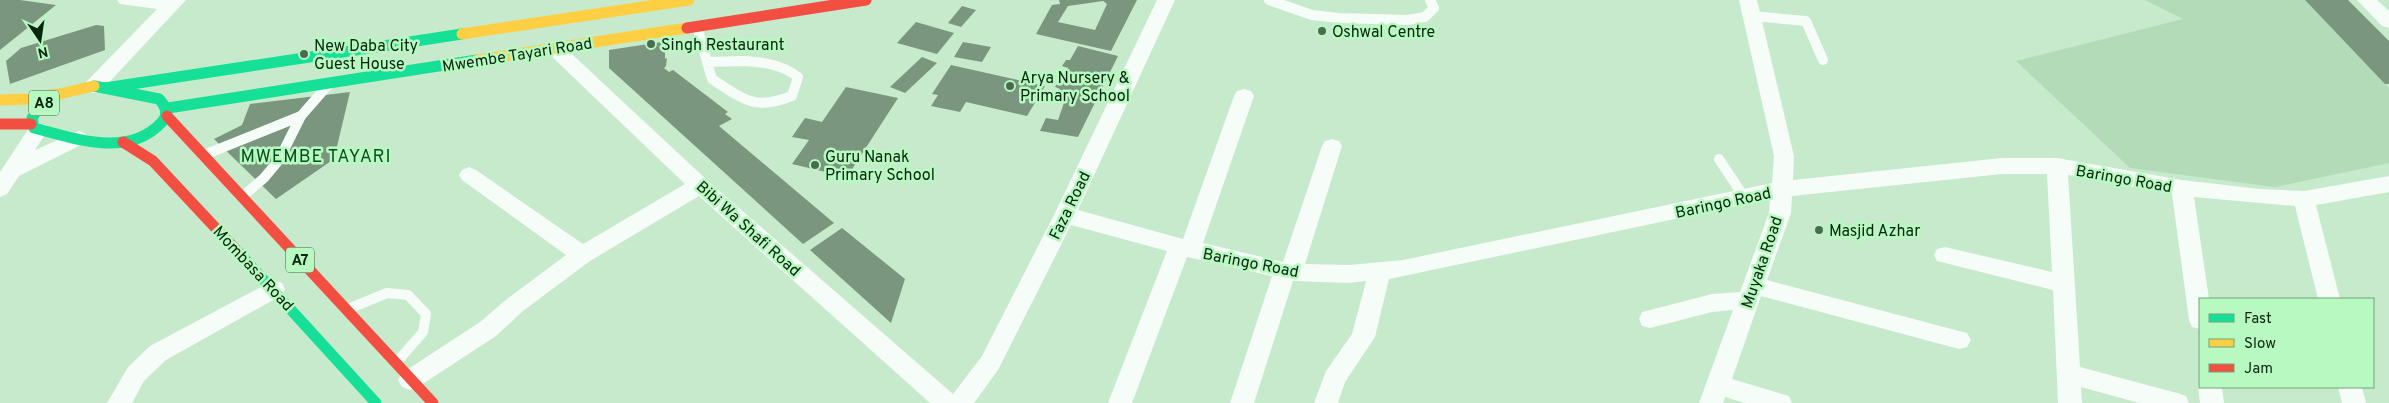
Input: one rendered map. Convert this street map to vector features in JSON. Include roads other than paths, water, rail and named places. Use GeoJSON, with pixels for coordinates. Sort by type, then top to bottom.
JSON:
{"type":"FeatureCollection","features":[{"type":"Feature","properties":{"kind":"main road","name":"Mwembe Tayari Road"},"geometry":{"type":"LineString","coordinates":[[167,112],[330,83],[502,42],[641,4],[689,0]]}},
{"type":"Feature","properties":{"kind":"main road"},"geometry":{"type":"LineString","coordinates":[[785,0],[785,13]]}},
{"type":"Feature","properties":{"kind":"main road","name":"Mwembe Tayari Road"},"geometry":{"type":"LineString","coordinates":[[100,87],[502,42],[554,48],[866,0]]}},
{"type":"Feature","properties":{"kind":"main road","name":"A8"},"geometry":{"type":"LineString","coordinates":[[100,87],[159,99],[166,103],[167,112],[163,122],[142,136],[123,142],[104,144],[35,127],[35,110],[56,94],[73,88],[100,87]]}},
{"type":"Feature","properties":{"kind":"main road"},"geometry":{"type":"LineString","coordinates":[[0,100],[31,99],[56,94]]}},
{"type":"Feature","properties":{"kind":"main road","name":"A7"},"geometry":{"type":"LineString","coordinates":[[167,112],[204,156],[402,372],[434,403]]}},
{"type":"Feature","properties":{"kind":"main road"},"geometry":{"type":"LineString","coordinates":[[0,124],[35,127]]}},
{"type":"Feature","properties":{"kind":"main road","name":"Mombasa Road"},"geometry":{"type":"LineString","coordinates":[[123,142],[153,160],[274,289],[376,403]]}},
{"type":"Feature","properties":{"kind":"street"},"geometry":{"type":"LineString","coordinates":[[126,0],[174,2]]}},
{"type":"Feature","properties":{"kind":"street","name":"Faza Road"},"geometry":{"type":"LineString","coordinates":[[960,403],[990,363],[1065,215],[1166,0]]}},
{"type":"Feature","properties":{"kind":"street"},"geometry":{"type":"LineString","coordinates":[[2366,0],[2389,22]]}},
{"type":"Feature","properties":{"kind":"street"},"geometry":{"type":"LineString","coordinates":[[100,87],[174,2]]}},
{"type":"Feature","properties":{"kind":"street","name":"Muyaka Road"},"geometry":{"type":"LineString","coordinates":[[1714,394],[1780,213],[1784,156],[1750,8]]}},
{"type":"Feature","properties":{"kind":"street","name":"Bibi Wa Shafi Road"},"geometry":{"type":"LineString","coordinates":[[554,48],[700,185],[947,403]]}},
{"type":"Feature","properties":{"kind":"street"},"geometry":{"type":"LineString","coordinates":[[1120,403],[1185,248],[1244,96]]}},
{"type":"Feature","properties":{"kind":"street"},"geometry":{"type":"LineString","coordinates":[[0,189],[14,170],[35,127]]}},
{"type":"Feature","properties":{"kind":"street"},"geometry":{"type":"LineString","coordinates":[[14,170],[78,138]]}},
{"type":"Feature","properties":{"kind":"street"},"geometry":{"type":"LineString","coordinates":[[1242,403],[1332,146]]}},
{"type":"Feature","properties":{"kind":"street","name":"Baringo Road"},"geometry":{"type":"LineString","coordinates":[[1065,215],[1185,248],[1288,272],[1349,274],[1402,269],[1781,189],[2002,166],[2057,166],[2182,188],[2260,197],[2304,199],[2389,184]]}},
{"type":"Feature","properties":{"kind":"street"},"geometry":{"type":"LineString","coordinates":[[2057,166],[2070,403]]}},
{"type":"Feature","properties":{"kind":"street"},"geometry":{"type":"LineString","coordinates":[[469,175],[582,255]]}},
{"type":"Feature","properties":{"kind":"street"},"geometry":{"type":"LineString","coordinates":[[402,372],[488,329],[515,305],[582,255],[700,185]]}},
{"type":"Feature","properties":{"kind":"street"},"geometry":{"type":"LineString","coordinates":[[2182,188],[2199,313]]}},
{"type":"Feature","properties":{"kind":"street"},"geometry":{"type":"LineString","coordinates":[[2304,199],[2328,298]]}},
{"type":"Feature","properties":{"kind":"street"},"geometry":{"type":"LineString","coordinates":[[1945,255],[2063,284]]}},
{"type":"Feature","properties":{"kind":"street"},"geometry":{"type":"LineString","coordinates":[[1326,403],[1334,378],[1363,337],[1380,271]]}},
{"type":"Feature","properties":{"kind":"street"},"geometry":{"type":"LineString","coordinates":[[119,403],[136,374],[158,353],[274,289]]}},
{"type":"Feature","properties":{"kind":"street"},"geometry":{"type":"LineString","coordinates":[[1650,318],[1712,303],[1748,301],[1959,340]]}},
{"type":"Feature","properties":{"kind":"street"},"geometry":{"type":"LineString","coordinates":[[2068,374],[2177,403]]}},
{"type":"Feature","properties":{"kind":"street"},"geometry":{"type":"LineString","coordinates":[[2210,388],[2212,403]]}},
{"type":"Feature","properties":{"kind":"street"},"geometry":{"type":"LineString","coordinates":[[2350,388],[2354,403]]}},
{"type":"Feature","properties":{"kind":"street"},"geometry":{"type":"LineString","coordinates":[[1714,394],[1780,403]]}},
{"type":"Feature","properties":{"kind":"lane"},"geometry":{"type":"LineString","coordinates":[[1269,0],[1312,15],[1339,18],[1407,20],[1426,16],[1434,8],[1430,0]]}},
{"type":"Feature","properties":{"kind":"lane"},"geometry":{"type":"LineString","coordinates":[[1750,8],[1806,21],[1822,60]]}},
{"type":"Feature","properties":{"kind":"lane"},"geometry":{"type":"LineString","coordinates":[[696,26],[712,80],[755,106],[776,103],[792,96],[798,77],[791,70],[744,60],[707,62]]}},
{"type":"Feature","properties":{"kind":"lane"},"geometry":{"type":"LineString","coordinates":[[242,197],[264,178],[279,160],[301,116],[330,83]]}},
{"type":"Feature","properties":{"kind":"lane"},"geometry":{"type":"LineString","coordinates":[[204,156],[240,139],[301,116]]}},
{"type":"Feature","properties":{"kind":"lane"},"geometry":{"type":"LineString","coordinates":[[1719,159],[1744,197]]}},
{"type":"Feature","properties":{"kind":"lane"},"geometry":{"type":"LineString","coordinates":[[346,310],[387,293],[408,295],[426,314],[423,332],[402,372]]}},
{"type":"Feature","properties":{"kind":"place","name":"Oshwal Centre"},"geometry":{"type":"Point","coordinates":[1322,31]}},
{"type":"Feature","properties":{"kind":"place","name":"Singh Restaurant"},"geometry":{"type":"Point","coordinates":[651,44]}},
{"type":"Feature","properties":{"kind":"place","name":"New Daba City Guest House"},"geometry":{"type":"Point","coordinates":[304,54]}},
{"type":"Feature","properties":{"kind":"place","name":"Arya Nursery & Primary School"},"geometry":{"type":"Point","coordinates":[1010,86]}},
{"type":"Feature","properties":{"kind":"place","name":"Guru Nanak Primary School"},"geometry":{"type":"Point","coordinates":[815,165]}},
{"type":"Feature","properties":{"kind":"place","name":"Masjid Azhar"},"geometry":{"type":"Point","coordinates":[1819,230]}},
{"type":"Feature","properties":{"kind":"district","name":"MWEMBE TAYARI"},"geometry":{"type":"Point","coordinates":[316,156]}}]}
